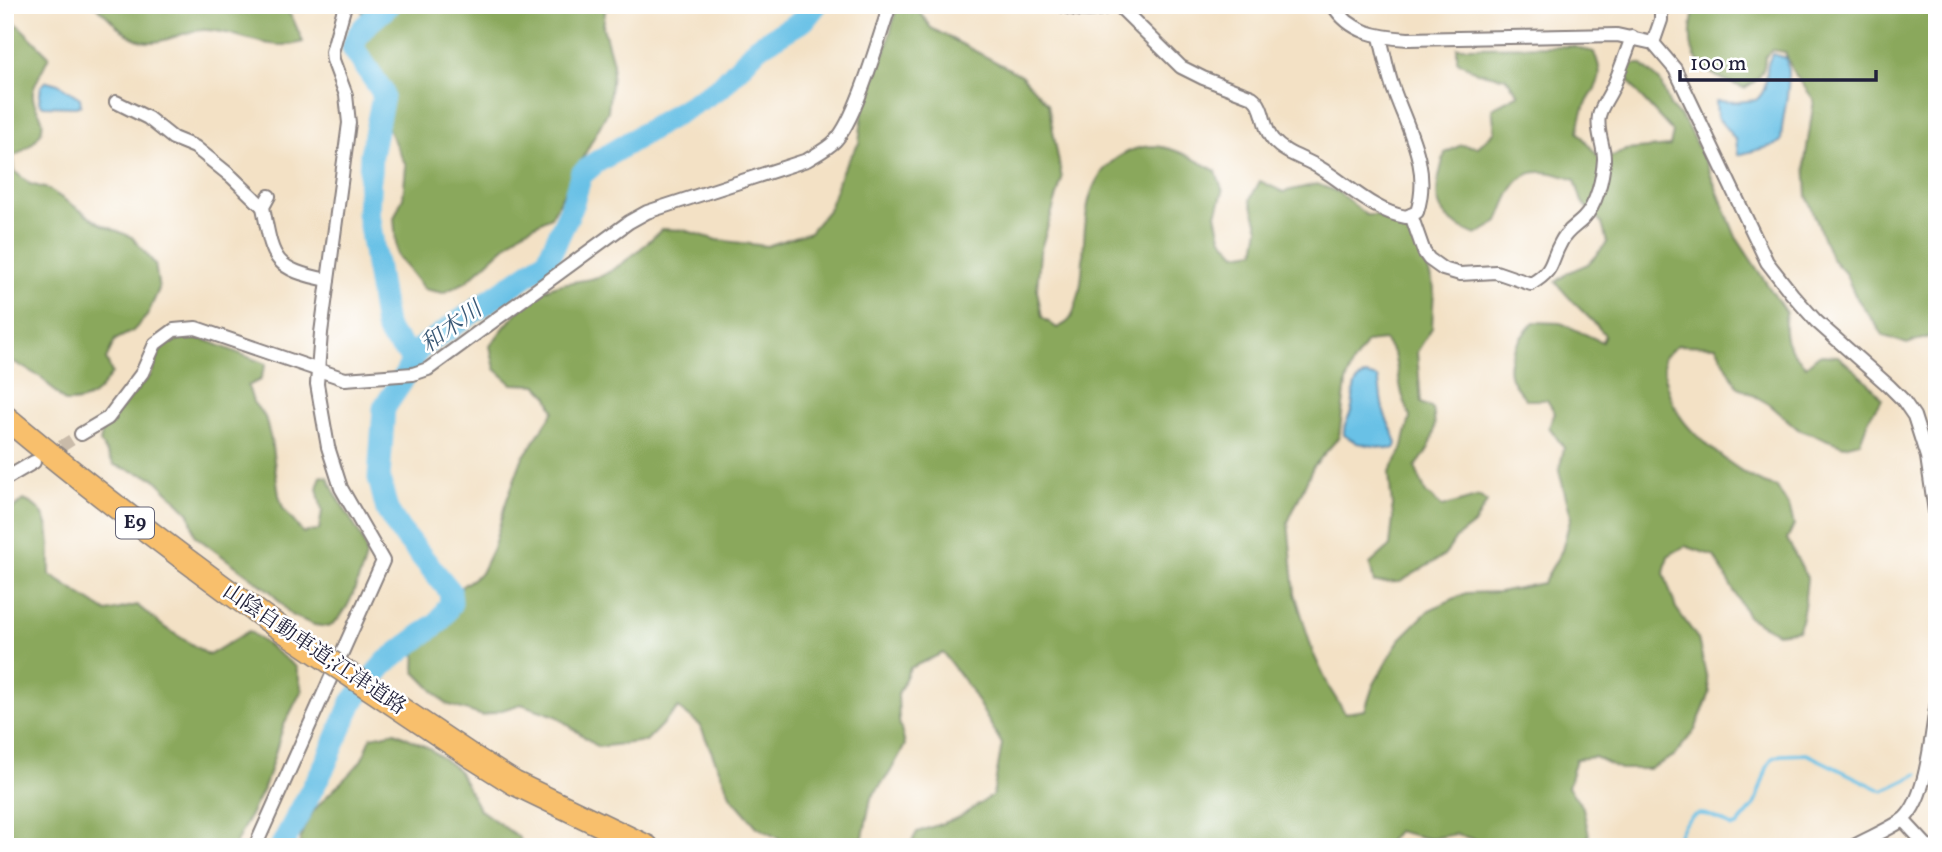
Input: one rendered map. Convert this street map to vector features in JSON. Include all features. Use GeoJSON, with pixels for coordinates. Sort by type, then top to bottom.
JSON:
{"type":"FeatureCollection","features":[{"type":"Feature","properties":{"kind":"highway","name":"山陰自動車道;江津道路"},"geometry":{"type":"LineString","coordinates":[[5,416],[80,480],[170,550],[271,622],[514,783],[647,847]]}},
{"type":"Feature","properties":{"kind":"street"},"geometry":{"type":"LineString","coordinates":[[255,847],[383,561],[341,488],[328,447],[317,384],[321,333],[349,123],[346,95],[332,60],[345,5]]}},
{"type":"Feature","properties":{"kind":"street"},"geometry":{"type":"LineString","coordinates":[[81,434],[107,418],[142,373],[155,344],[174,330],[196,328],[345,379],[414,374],[428,369],[629,222],[647,212],[807,160],[835,141],[850,118],[890,5]]}},
{"type":"Feature","properties":{"kind":"street"},"geometry":{"type":"LineString","coordinates":[[1061,5],[1078,10],[1097,10],[1115,5],[1181,66],[1258,102],[1270,137],[1277,145],[1292,155],[1317,165],[1386,211],[1399,216],[1411,215],[1417,212],[1419,205],[1422,175],[1417,147],[1391,83],[1380,37]]}},
{"type":"Feature","properties":{"kind":"street"},"geometry":{"type":"LineString","coordinates":[[1333,5],[1351,25],[1380,37],[1408,39],[1617,35],[1653,43],[1675,69],[1767,262],[1816,321],[1889,386],[1914,416],[1927,457],[1937,525]]}},
{"type":"Feature","properties":{"kind":"street"},"geometry":{"type":"LineString","coordinates":[[1653,43],[1661,20],[1661,5]]}},
{"type":"Feature","properties":{"kind":"street"},"geometry":{"type":"LineString","coordinates":[[1411,215],[1424,252],[1443,269],[1460,275],[1496,272],[1531,284],[1544,276],[1554,264],[1561,241],[1588,213],[1596,197],[1604,160],[1604,146],[1598,126],[1599,116],[1632,37]]}},
{"type":"Feature","properties":{"kind":"street"},"geometry":{"type":"LineString","coordinates":[[116,102],[133,109],[173,138],[195,147],[266,201],[272,253],[280,262],[307,276],[328,280]]}},
{"type":"Feature","properties":{"kind":"street"},"geometry":{"type":"LineString","coordinates":[[5,479],[34,462]]}},
{"type":"Feature","properties":{"kind":"street"},"geometry":{"type":"LineString","coordinates":[[1853,847],[1903,820],[1915,802],[1924,780],[1937,703]]}},
{"type":"Feature","properties":{"kind":"street"},"geometry":{"type":"LineString","coordinates":[[1903,820],[1928,847]]}},
{"type":"Feature","properties":{"kind":"green space"},"geometry":{"type":"Polygon","coordinates":[[[5,5],[8,5],[14,21],[49,56],[33,92],[42,128],[36,140],[13,157],[14,171],[30,184],[48,189],[103,225],[132,237],[155,264],[159,289],[147,316],[133,331],[115,340],[106,359],[112,373],[98,391],[81,401],[65,402],[42,378],[5,357],[5,5]]]}},
{"type":"Feature","properties":{"kind":"green space"},"geometry":{"type":"Polygon","coordinates":[[[94,5],[282,5],[293,19],[303,42],[278,45],[206,30],[158,41],[142,41],[122,30],[94,5]]]}},
{"type":"Feature","properties":{"kind":"green space"},"geometry":{"type":"Polygon","coordinates":[[[362,5],[606,5],[603,27],[613,63],[608,111],[551,217],[521,232],[466,282],[443,293],[424,289],[397,255],[394,218],[403,197],[406,166],[386,125],[362,49],[362,5]]]}},
{"type":"Feature","properties":{"kind":"green space"},"geometry":{"type":"Polygon","coordinates":[[[915,5],[931,28],[1021,75],[1048,104],[1062,179],[1040,252],[1037,290],[1042,317],[1057,328],[1069,320],[1076,304],[1083,267],[1085,226],[1093,188],[1102,172],[1117,158],[1143,147],[1168,148],[1216,171],[1223,192],[1216,214],[1221,237],[1236,254],[1255,251],[1259,228],[1250,199],[1260,181],[1283,192],[1317,184],[1338,192],[1366,215],[1377,215],[1409,231],[1426,263],[1434,288],[1432,328],[1417,352],[1421,403],[1433,409],[1435,426],[1429,447],[1415,467],[1426,493],[1442,507],[1479,496],[1487,502],[1474,524],[1456,538],[1445,555],[1400,582],[1374,583],[1370,564],[1390,546],[1393,518],[1389,473],[1402,450],[1410,417],[1394,354],[1384,340],[1367,342],[1352,365],[1346,383],[1339,437],[1313,467],[1288,522],[1295,593],[1313,653],[1345,713],[1365,710],[1373,686],[1399,640],[1429,610],[1466,593],[1499,592],[1543,583],[1562,550],[1571,516],[1559,471],[1564,448],[1549,427],[1555,413],[1547,400],[1527,400],[1514,384],[1509,366],[1511,358],[1518,342],[1534,322],[1561,323],[1602,342],[1605,335],[1556,282],[1569,272],[1588,264],[1607,243],[1602,223],[1582,202],[1575,180],[1544,172],[1524,177],[1510,193],[1498,222],[1476,235],[1461,228],[1442,212],[1437,193],[1445,153],[1461,145],[1478,147],[1495,131],[1492,108],[1519,94],[1506,78],[1477,72],[1457,61],[1457,47],[1572,46],[1594,52],[1599,79],[1583,110],[1578,132],[1596,154],[1613,156],[1626,150],[1670,146],[1673,132],[1639,95],[1625,75],[1629,64],[1641,64],[1660,81],[1670,106],[1685,122],[1706,163],[1736,237],[1786,313],[1787,342],[1794,354],[1806,366],[1819,355],[1838,356],[1866,380],[1882,399],[1869,418],[1860,442],[1844,446],[1798,429],[1769,404],[1737,386],[1716,346],[1678,345],[1663,358],[1669,393],[1682,419],[1692,431],[1742,471],[1777,487],[1790,509],[1794,525],[1787,539],[1807,578],[1799,630],[1777,633],[1749,618],[1714,556],[1685,546],[1668,556],[1664,573],[1676,608],[1698,639],[1710,693],[1695,730],[1674,756],[1650,769],[1620,769],[1595,757],[1576,759],[1568,787],[1583,808],[1589,835],[1581,847],[1499,847],[1456,834],[1430,839],[1397,831],[1384,847],[909,847],[917,832],[958,818],[993,795],[1002,744],[970,689],[943,653],[910,668],[898,694],[899,721],[905,745],[889,774],[871,798],[861,847],[794,847],[757,827],[731,797],[700,725],[678,708],[646,741],[598,747],[556,716],[521,704],[483,716],[446,704],[415,672],[416,647],[448,625],[461,587],[481,573],[494,546],[522,459],[554,411],[547,395],[537,385],[512,384],[495,369],[490,346],[511,319],[539,294],[548,288],[596,278],[609,272],[662,229],[684,230],[717,240],[767,246],[810,232],[829,209],[842,171],[859,143],[863,108],[886,49],[897,6],[915,5]]]}},
{"type":"Feature","properties":{"kind":"green space"},"geometry":{"type":"Polygon","coordinates":[[[1706,5],[1937,5],[1937,333],[1907,344],[1884,336],[1856,297],[1845,273],[1831,258],[1807,196],[1805,161],[1814,100],[1792,70],[1785,52],[1772,50],[1765,57],[1760,76],[1744,88],[1707,70],[1693,53],[1691,42],[1694,12],[1706,5]]]}},
{"type":"Feature","properties":{"kind":"green space"},"geometry":{"type":"Polygon","coordinates":[[[182,338],[203,339],[266,364],[260,380],[248,386],[253,402],[265,417],[283,508],[303,533],[319,530],[322,511],[317,488],[321,476],[328,477],[362,539],[366,555],[362,571],[346,609],[329,627],[314,625],[291,615],[271,592],[195,536],[189,513],[154,478],[114,465],[100,442],[103,427],[151,375],[162,346],[182,338]]]}},
{"type":"Feature","properties":{"kind":"green space"},"geometry":{"type":"Polygon","coordinates":[[[23,500],[34,505],[46,521],[50,541],[50,575],[107,612],[137,605],[164,627],[209,655],[249,631],[296,667],[302,690],[283,727],[266,783],[234,847],[5,847],[5,546],[11,510],[23,500]]]}},
{"type":"Feature","properties":{"kind":"green space"},"geometry":{"type":"Polygon","coordinates":[[[395,732],[429,748],[458,770],[479,809],[518,837],[525,847],[299,847],[302,833],[314,810],[360,762],[371,737],[395,732]]]}},
{"type":"Feature","properties":{"kind":"water"},"geometry":{"type":"Polygon","coordinates":[[[1773,54],[1786,58],[1788,69],[1781,141],[1738,155],[1736,140],[1717,117],[1716,101],[1756,100],[1764,89],[1773,54]]]}},
{"type":"Feature","properties":{"kind":"water"},"geometry":{"type":"Polygon","coordinates":[[[47,81],[58,84],[80,98],[81,105],[43,106],[39,102],[41,86],[47,81]]]}},
{"type":"Feature","properties":{"kind":"water"},"geometry":{"type":"Polygon","coordinates":[[[1366,375],[1378,378],[1385,416],[1397,444],[1395,448],[1357,443],[1344,435],[1352,409],[1354,387],[1360,378],[1366,375]]]}},
{"type":"Feature","properties":{"kind":"waterway"},"geometry":{"type":"LineString","coordinates":[[389,5],[362,29],[353,48],[382,91],[383,97],[371,154],[368,213],[386,326],[390,335],[413,358]]}},
{"type":"Feature","properties":{"kind":"waterway","name":"和木川"},"geometry":{"type":"LineString","coordinates":[[281,847],[325,765],[352,702],[386,662],[439,622],[451,603],[450,591],[399,529],[387,510],[379,478],[384,408],[418,350],[547,261],[571,209],[581,175],[595,163],[721,87],[758,47],[804,20],[816,5]]}},
{"type":"Feature","properties":{"kind":"waterway"},"geometry":{"type":"LineString","coordinates":[[1674,847],[1684,825],[1695,815],[1711,816],[1732,827],[1737,826],[1754,806],[1768,765],[1773,758],[1781,755],[1807,754],[1883,791],[1918,774]]}},
{"type":"Feature","properties":{"kind":"waterway"},"geometry":{"type":"LineString","coordinates":[[1556,847],[1567,843],[1588,847]]}},
{"type":"Feature","properties":{"kind":"tunnel"},"geometry":{"type":"LineString","coordinates":[[46,456],[81,434]]}}]}
